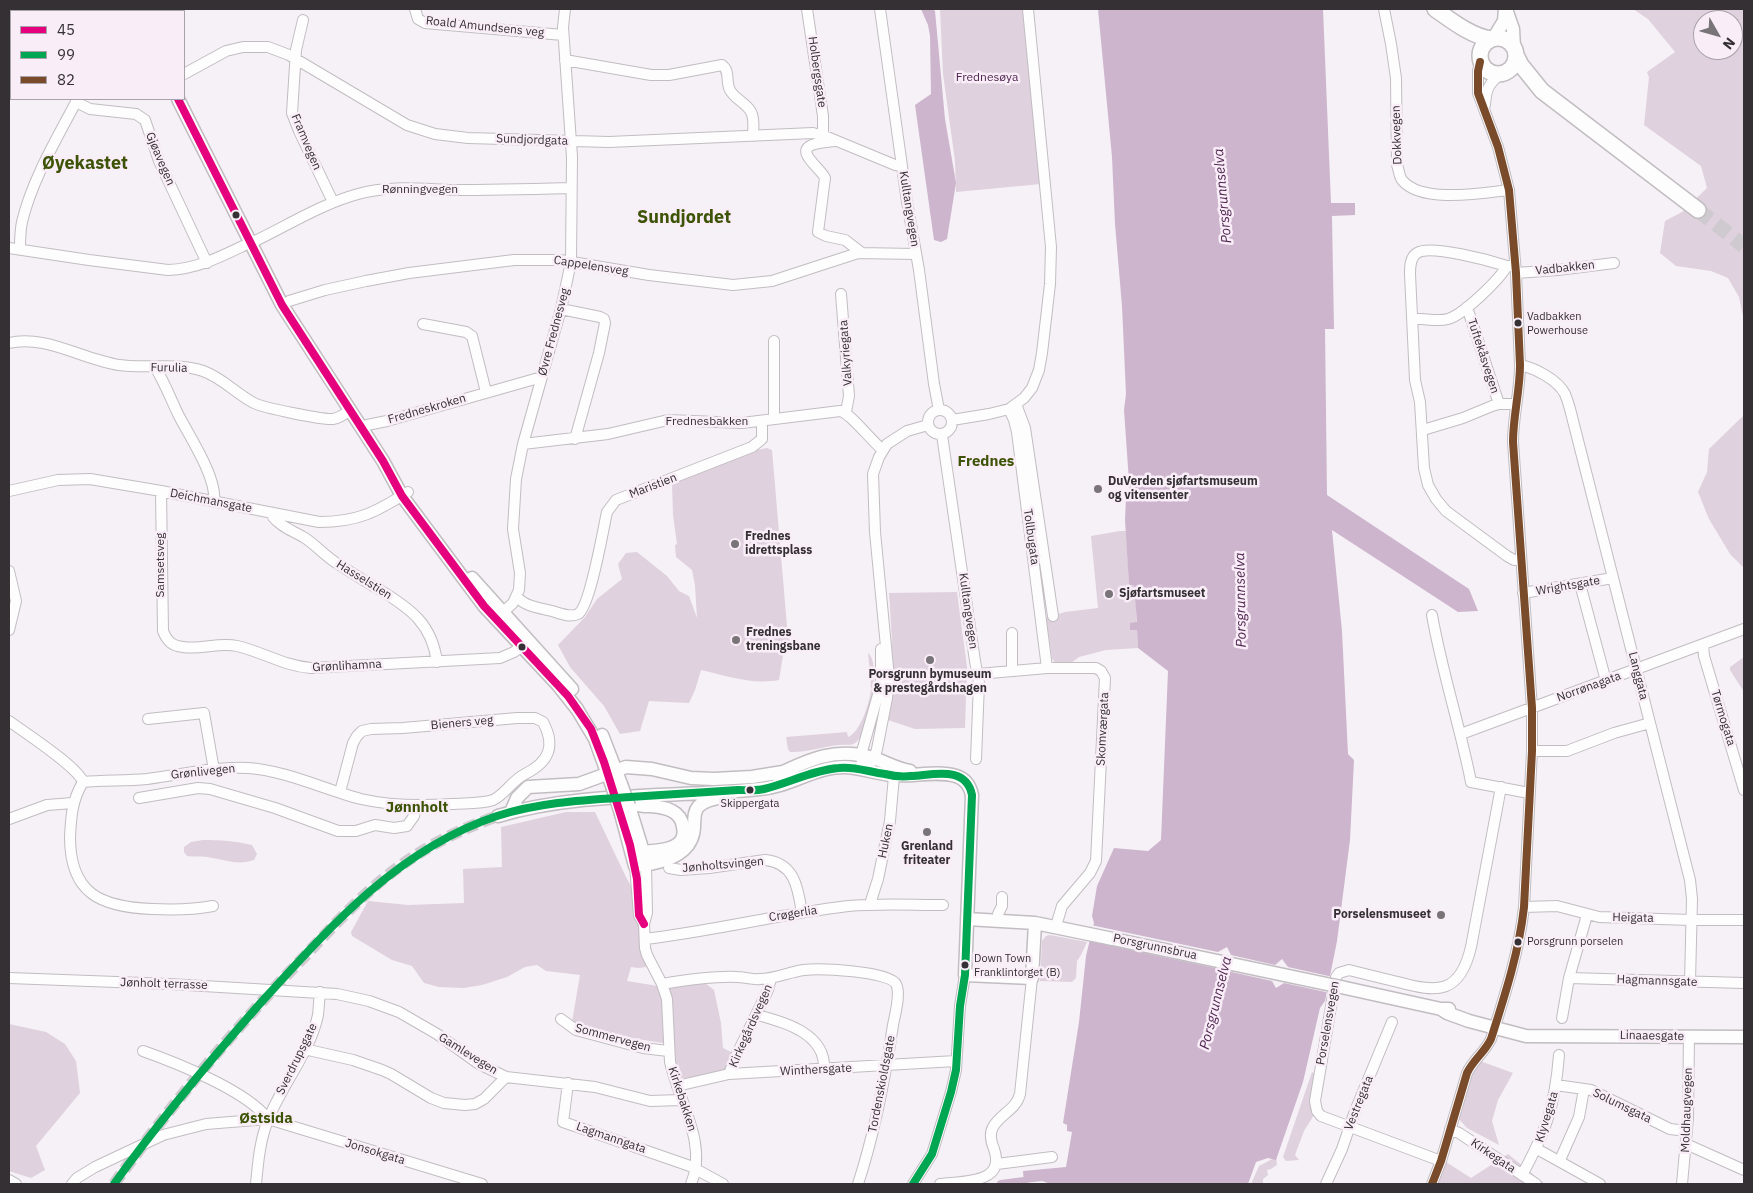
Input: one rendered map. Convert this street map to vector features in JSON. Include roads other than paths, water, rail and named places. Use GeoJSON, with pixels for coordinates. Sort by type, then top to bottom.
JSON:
{"type":"FeatureCollection","features":[{"type":"Feature","properties":{"kind":"highway"},"geometry":{"type":"LineString","coordinates":[[1435,9],[1482,38],[1505,40],[1515,52],[1521,65],[1542,91]]}},
{"type":"Feature","properties":{"kind":"highway"},"geometry":{"type":"LineString","coordinates":[[1452,21],[1474,49],[1485,69],[1492,74],[1513,76],[1542,91],[1698,210]]}},
{"type":"Feature","properties":{"kind":"highway"},"geometry":{"type":"LineString","coordinates":[[1480,61],[1480,52],[1484,44],[1492,39]]}},
{"type":"Feature","properties":{"kind":"highway"},"geometry":{"type":"LineString","coordinates":[[1503,74],[1510,70],[1515,63],[1515,52]]}},
{"type":"Feature","properties":{"kind":"main road"},"geometry":{"type":"LineString","coordinates":[[1492,39],[1504,21],[1505,9]]}},
{"type":"Feature","properties":{"kind":"main road"},"geometry":{"type":"LineString","coordinates":[[1505,9],[1513,28],[1515,52]]}},
{"type":"Feature","properties":{"kind":"main road"},"geometry":{"type":"LineString","coordinates":[[185,96],[247,245],[282,305],[383,460],[394,472],[405,494],[469,574],[499,616],[568,696],[584,718],[612,772]]}},
{"type":"Feature","properties":{"kind":"main road"},"geometry":{"type":"LineString","coordinates":[[178,100],[202,149],[212,164]]}},
{"type":"Feature","properties":{"kind":"main road"},"geometry":{"type":"LineString","coordinates":[[525,644],[568,684],[582,702],[609,749],[615,789],[627,815],[641,865],[673,857],[684,850],[693,834],[695,813],[704,802],[762,789],[832,768],[844,767],[894,776],[930,774]]}},
{"type":"Feature","properties":{"kind":"main road"},"geometry":{"type":"LineString","coordinates":[[609,749],[619,756],[652,769],[679,776],[714,779],[752,777],[783,772]]}},
{"type":"Feature","properties":{"kind":"main road"},"geometry":{"type":"LineString","coordinates":[[715,791],[758,782],[810,760],[826,755],[844,753],[868,757],[904,770],[956,776],[966,781],[970,790],[972,806],[965,975],[1032,978],[1035,923]]}},
{"type":"Feature","properties":{"kind":"main road"},"geometry":{"type":"LineString","coordinates":[[510,812],[517,798],[528,787],[579,784],[626,767],[652,769]]}},
{"type":"Feature","properties":{"kind":"main road"},"geometry":{"type":"LineString","coordinates":[[615,789],[639,805],[660,807],[674,812],[680,819],[684,831],[682,838],[676,845],[664,851],[638,852]]}},
{"type":"Feature","properties":{"kind":"main road"},"geometry":{"type":"LineString","coordinates":[[498,816],[615,789],[715,791],[762,789]]}},
{"type":"Feature","properties":{"kind":"main road"},"geometry":{"type":"LineString","coordinates":[[967,919],[1056,926]]}},
{"type":"Feature","properties":{"kind":"main road","name":"Porsgrunnsbrua"},"geometry":{"type":"LineString","coordinates":[[1056,926],[1341,987]]}},
{"type":"Feature","properties":{"kind":"main road","name":"Linaaesgate"},"geometry":{"type":"LineString","coordinates":[[1341,987],[1441,1009],[1448,1008],[1495,1025],[1514,1026],[1560,1035],[1744,1037]]}},
{"type":"Feature","properties":{"kind":"street","name":"Roald Amundsens veg"},"geometry":{"type":"LineString","coordinates":[[415,9],[418,18],[425,23],[563,35]]}},
{"type":"Feature","properties":{"kind":"street","name":"Øvre Frednesveg"},"geometry":{"type":"LineString","coordinates":[[523,444],[561,309],[571,262],[572,142],[563,35],[565,9]]}},
{"type":"Feature","properties":{"kind":"street","name":"Holbergsgate"},"geometry":{"type":"LineString","coordinates":[[807,9],[823,116],[822,135]]}},
{"type":"Feature","properties":{"kind":"street","name":"Kulltangvegen"},"geometry":{"type":"LineString","coordinates":[[880,9],[939,410]]}},
{"type":"Feature","properties":{"kind":"street"},"geometry":{"type":"LineString","coordinates":[[952,420],[989,414],[1012,406],[1032,388],[1039,370],[1051,262],[1050,233],[1028,9]]}},
{"type":"Feature","properties":{"kind":"street","name":"Dokkvegen"},"geometry":{"type":"LineString","coordinates":[[1384,9],[1396,78],[1397,166],[1401,179],[1409,187],[1433,194],[1454,195],[1509,190]]}},
{"type":"Feature","properties":{"kind":"street","name":"Framvegen"},"geometry":{"type":"LineString","coordinates":[[303,20],[295,59],[292,100],[294,119],[333,202]]}},
{"type":"Feature","properties":{"kind":"street","name":"Sundjordgata"},"geometry":{"type":"LineString","coordinates":[[185,73],[226,51],[243,47],[268,47],[283,52],[397,120],[427,132],[468,138],[545,139],[572,142],[668,140],[807,133],[822,135],[895,165],[902,166]]}},
{"type":"Feature","properties":{"kind":"street"},"geometry":{"type":"LineString","coordinates":[[565,60],[651,75],[669,76],[722,65],[727,71],[731,93],[751,111],[754,121],[753,136]]}},
{"type":"Feature","properties":{"kind":"street"},"geometry":{"type":"LineString","coordinates":[[1432,1184],[1441,1161],[1467,1073],[1487,1046],[1515,959],[1524,907],[1532,751],[1532,708],[1513,442],[1520,365],[1509,190],[1502,160],[1478,93],[1480,61]]}},
{"type":"Feature","properties":{"kind":"street"},"geometry":{"type":"LineString","coordinates":[[1485,111],[1486,92],[1494,80],[1503,74]]}},
{"type":"Feature","properties":{"kind":"street"},"geometry":{"type":"LineString","coordinates":[[20,249],[22,224],[28,202],[56,138],[76,100]]}},
{"type":"Feature","properties":{"kind":"street","name":"Gjøavegen"},"geometry":{"type":"LineString","coordinates":[[76,100],[90,109],[136,114],[145,120],[159,161],[207,263]]}},
{"type":"Feature","properties":{"kind":"street"},"geometry":{"type":"LineString","coordinates":[[836,141],[812,145],[806,152],[808,158],[821,170],[824,178],[818,232],[845,240],[862,253]]}},
{"type":"Feature","properties":{"kind":"street","name":"Rønningvegen"},"geometry":{"type":"LineString","coordinates":[[9,248],[89,260],[182,270],[207,263],[333,202],[360,193],[392,188],[507,190],[571,188]]}},
{"type":"Feature","properties":{"kind":"street","name":"Vadbakken"},"geometry":{"type":"LineString","coordinates":[[1413,319],[1410,266],[1417,253],[1424,250],[1454,253],[1513,268],[1558,270],[1614,263]]}},
{"type":"Feature","properties":{"kind":"street","name":"Cappelensveg"},"geometry":{"type":"LineString","coordinates":[[289,301],[350,284],[409,273],[514,260],[549,259],[649,275],[733,285],[772,281],[862,253],[916,254]]}},
{"type":"Feature","properties":{"kind":"street"},"geometry":{"type":"LineString","coordinates":[[1513,268],[1459,315],[1445,320],[1413,319],[1415,380],[1420,402],[1424,468],[1428,485],[1436,500],[1451,516],[1494,548],[1514,560],[1520,560]]}},
{"type":"Feature","properties":{"kind":"street","name":"Valkyriegata"},"geometry":{"type":"LineString","coordinates":[[842,294],[848,396],[846,412]]}},
{"type":"Feature","properties":{"kind":"street","name":"Tuftekåsvegen"},"geometry":{"type":"LineString","coordinates":[[1467,307],[1499,404]]}},
{"type":"Feature","properties":{"kind":"street"},"geometry":{"type":"LineString","coordinates":[[561,309],[600,317],[605,322],[599,353],[575,439]]}},
{"type":"Feature","properties":{"kind":"street"},"geometry":{"type":"LineString","coordinates":[[423,324],[466,332],[472,336],[486,392]]}},
{"type":"Feature","properties":{"kind":"street","name":"Furulia"},"geometry":{"type":"LineString","coordinates":[[9,342],[18,340],[49,344],[93,360],[118,365],[140,368],[186,368],[201,370],[212,375],[255,404],[266,407],[332,419],[350,410]]}},
{"type":"Feature","properties":{"kind":"street"},"geometry":{"type":"LineString","coordinates":[[774,340],[774,419]]}},
{"type":"Feature","properties":{"kind":"street","name":"Langgata"},"geometry":{"type":"LineString","coordinates":[[1520,365],[1532,367],[1549,379],[1562,389],[1568,401],[1690,880],[1690,982]]}},
{"type":"Feature","properties":{"kind":"street"},"geometry":{"type":"LineString","coordinates":[[155,367],[205,466],[214,489],[214,502]]}},
{"type":"Feature","properties":{"kind":"street"},"geometry":{"type":"LineString","coordinates":[[1520,376],[1529,375],[1549,379]]}},
{"type":"Feature","properties":{"kind":"street","name":"Fredneskroken"},"geometry":{"type":"LineString","coordinates":[[367,425],[542,377]]}},
{"type":"Feature","properties":{"kind":"street"},"geometry":{"type":"LineString","coordinates":[[1422,430],[1499,404],[1515,404]]}},
{"type":"Feature","properties":{"kind":"street"},"geometry":{"type":"LineString","coordinates":[[1012,406],[1025,428],[1053,616]]}},
{"type":"Feature","properties":{"kind":"street","name":"Tollbugata"},"geometry":{"type":"LineString","coordinates":[[1012,406],[1017,432],[1047,668]]}},
{"type":"Feature","properties":{"kind":"street","name":"Frednesbakken"},"geometry":{"type":"LineString","coordinates":[[523,444],[617,433],[668,420],[742,424],[828,411],[846,412]]}},
{"type":"Feature","properties":{"kind":"street"},"geometry":{"type":"LineString","coordinates":[[934,411],[947,412],[952,420],[951,428],[942,435],[934,434],[928,425],[929,417],[934,411]]}},
{"type":"Feature","properties":{"kind":"street"},"geometry":{"type":"LineString","coordinates":[[846,412],[882,450]]}},
{"type":"Feature","properties":{"kind":"street","name":"Maristien"},"geometry":{"type":"LineString","coordinates":[[517,597],[524,604],[572,616],[579,614],[590,593],[607,512],[612,503],[752,447],[762,439],[762,420]]}},
{"type":"Feature","properties":{"kind":"street"},"geometry":{"type":"LineString","coordinates":[[864,770],[885,710],[889,678],[875,532],[873,483],[876,463],[882,450],[894,439],[907,431],[928,425]]}},
{"type":"Feature","properties":{"kind":"street","name":"Kulltangvegen"},"geometry":{"type":"LineString","coordinates":[[942,435],[975,661],[980,683],[976,759]]}},
{"type":"Feature","properties":{"kind":"street"},"geometry":{"type":"LineString","coordinates":[[499,616],[517,597],[520,580],[514,539],[513,512],[516,479],[523,444]]}},
{"type":"Feature","properties":{"kind":"street","name":"Deichmansgate"},"geometry":{"type":"LineString","coordinates":[[9,491],[43,483],[73,479],[105,481],[319,522],[356,519],[370,514],[405,494]]}},
{"type":"Feature","properties":{"kind":"street","name":"Samsetsveg"},"geometry":{"type":"LineString","coordinates":[[161,491],[161,610],[163,631],[166,638]]}},
{"type":"Feature","properties":{"kind":"street","name":"Hasselstien"},"geometry":{"type":"LineString","coordinates":[[274,513],[273,518],[277,522],[298,533],[336,563],[394,598],[413,613],[424,625],[429,635],[437,662]]}},
{"type":"Feature","properties":{"kind":"street"},"geometry":{"type":"LineString","coordinates":[[9,571],[16,601],[9,630]]}},
{"type":"Feature","properties":{"kind":"street","name":"Wrightsgate"},"geometry":{"type":"LineString","coordinates":[[1523,593],[1613,578]]}},
{"type":"Feature","properties":{"kind":"street"},"geometry":{"type":"LineString","coordinates":[[1580,584],[1606,681]]}},
{"type":"Feature","properties":{"kind":"street"},"geometry":{"type":"LineString","coordinates":[[1432,615],[1440,659],[1461,734],[1471,782],[1529,793]]}},
{"type":"Feature","properties":{"kind":"street","name":"Norrønagata"},"geometry":{"type":"LineString","coordinates":[[1461,734],[1744,629]]}},
{"type":"Feature","properties":{"kind":"street"},"geometry":{"type":"LineString","coordinates":[[1012,633],[1012,671]]}},
{"type":"Feature","properties":{"kind":"street","name":"Grønlihamna"},"geometry":{"type":"LineString","coordinates":[[166,638],[170,643],[183,647],[237,646],[299,668],[500,658],[525,644]]}},
{"type":"Feature","properties":{"kind":"street","name":"Tørmogata"},"geometry":{"type":"LineString","coordinates":[[1703,645],[1704,656],[1744,790]]}},
{"type":"Feature","properties":{"kind":"street","name":"Skomværgata"},"geometry":{"type":"LineString","coordinates":[[978,674],[1047,668],[1096,668],[1101,671],[1105,678],[1096,861],[1094,868],[1086,879],[1062,906],[1056,926]]}},
{"type":"Feature","properties":{"kind":"street"},"geometry":{"type":"LineString","coordinates":[[148,719],[204,713],[214,770]]}},
{"type":"Feature","properties":{"kind":"street","name":"Bieners veg"},"geometry":{"type":"LineString","coordinates":[[340,792],[353,743],[362,731],[517,718],[538,719],[545,726],[549,741],[547,756],[536,768],[518,777],[510,785]]}},
{"type":"Feature","properties":{"kind":"street"},"geometry":{"type":"LineString","coordinates":[[9,721],[68,764],[81,777],[83,782],[73,803],[70,848],[72,864],[78,878],[92,894],[109,903],[125,907],[181,910],[213,906]]}},
{"type":"Feature","properties":{"kind":"street"},"geometry":{"type":"LineString","coordinates":[[1532,751],[1567,750],[1614,733],[1650,723]]}},
{"type":"Feature","properties":{"kind":"street","name":"Grønlivegen"},"geometry":{"type":"LineString","coordinates":[[83,782],[145,779],[214,770],[250,768],[266,770],[368,800],[416,805],[491,801],[510,785]]}},
{"type":"Feature","properties":{"kind":"street","name":"Huken"},"geometry":{"type":"LineString","coordinates":[[870,904],[878,879],[890,821],[894,776]]}},
{"type":"Feature","properties":{"kind":"street","name":"Porselensvegen"},"geometry":{"type":"LineString","coordinates":[[1441,1161],[1321,1116],[1317,1111],[1315,1101],[1336,977],[1339,972],[1349,970],[1431,989],[1454,982],[1464,969],[1471,947],[1501,787]]}},
{"type":"Feature","properties":{"kind":"street","name":"Grønlivegen"},"geometry":{"type":"LineString","coordinates":[[139,798],[198,788],[210,789],[275,808],[325,827],[344,832],[356,831],[375,825],[394,828],[406,826],[414,816],[416,805]]}},
{"type":"Feature","properties":{"kind":"street"},"geometry":{"type":"LineString","coordinates":[[9,819],[47,805],[73,803]]}},
{"type":"Feature","properties":{"kind":"street","name":"Jønholtsvingen"},"geometry":{"type":"LineString","coordinates":[[669,868],[690,869],[765,860],[772,861],[789,871],[795,880],[802,913]]}},
{"type":"Feature","properties":{"kind":"street","name":"Kirkebakken"},"geometry":{"type":"LineString","coordinates":[[641,865],[640,915],[644,924],[647,956],[666,992],[668,1051],[681,1100],[696,1142],[696,1171],[691,1184]]}},
{"type":"Feature","properties":{"kind":"street"},"geometry":{"type":"LineString","coordinates":[[998,914],[1002,906],[1002,896]]}},
{"type":"Feature","properties":{"kind":"street","name":"Crøgerlia"},"geometry":{"type":"LineString","coordinates":[[645,940],[802,913],[870,904],[943,904]]}},
{"type":"Feature","properties":{"kind":"street","name":"Heigata"},"geometry":{"type":"LineString","coordinates":[[1524,907],[1557,906],[1598,917],[1744,920]]}},
{"type":"Feature","properties":{"kind":"street"},"geometry":{"type":"LineString","coordinates":[[1562,1018],[1569,978],[1587,915]]}},
{"type":"Feature","properties":{"kind":"street","name":"Tordenskioldsgate"},"geometry":{"type":"LineString","coordinates":[[771,978],[791,972],[821,969],[878,976],[889,978],[896,982],[898,989],[897,1001],[887,1064],[868,1155],[858,1184]]}},
{"type":"Feature","properties":{"kind":"street"},"geometry":{"type":"LineString","coordinates":[[916,1184],[928,1161],[942,1125],[951,1092],[965,975]]}},
{"type":"Feature","properties":{"kind":"street"},"geometry":{"type":"LineString","coordinates":[[662,984],[738,977],[752,980],[771,978]]}},
{"type":"Feature","properties":{"kind":"street","name":"Jønholt terrasse"},"geometry":{"type":"LineString","coordinates":[[9,978],[320,992]]}},
{"type":"Feature","properties":{"kind":"street","name":"Kirkegårdsvegen"},"geometry":{"type":"LineString","coordinates":[[729,1074],[772,982],[771,978]]}},
{"type":"Feature","properties":{"kind":"street"},"geometry":{"type":"LineString","coordinates":[[940,1184],[984,1178],[993,1172],[997,1164],[990,1135],[994,1125],[1012,1108],[1020,1094],[1032,978]]}},
{"type":"Feature","properties":{"kind":"street","name":"Hagmannsgate"},"geometry":{"type":"LineString","coordinates":[[1569,978],[1744,983]]}},
{"type":"Feature","properties":{"kind":"street","name":"Sverdrupsgate"},"geometry":{"type":"LineString","coordinates":[[256,1184],[259,1155],[268,1119],[304,1049],[318,1014],[320,992]]}},
{"type":"Feature","properties":{"kind":"street","name":"Gamlevegen"},"geometry":{"type":"LineString","coordinates":[[320,992],[369,1001],[399,1012],[437,1034],[474,1060],[506,1077],[568,1083],[612,1090],[650,1101],[681,1100]]}},
{"type":"Feature","properties":{"kind":"street"},"geometry":{"type":"LineString","coordinates":[[757,1015],[797,1028],[806,1034],[822,1053],[824,1069]]}},
{"type":"Feature","properties":{"kind":"street","name":"Sommervegen"},"geometry":{"type":"LineString","coordinates":[[561,1018],[576,1030],[643,1048],[668,1051]]}},
{"type":"Feature","properties":{"kind":"street","name":"Vestregata"},"geometry":{"type":"LineString","coordinates":[[1326,1184],[1342,1149],[1349,1127],[1392,1022]]}},
{"type":"Feature","properties":{"kind":"street","name":"Moldhaugvegen"},"geometry":{"type":"LineString","coordinates":[[1682,1184],[1687,1131],[1689,1036]]}},
{"type":"Feature","properties":{"kind":"street"},"geometry":{"type":"LineString","coordinates":[[304,1049],[353,1060],[382,1070],[431,1098],[444,1103],[475,1104],[484,1099],[506,1077]]}},
{"type":"Feature","properties":{"kind":"street"},"geometry":{"type":"LineString","coordinates":[[143,1051],[166,1059],[230,1090],[262,1111],[268,1119]]}},
{"type":"Feature","properties":{"kind":"street","name":"Klyvegata"},"geometry":{"type":"LineString","coordinates":[[1522,1175],[1537,1149],[1550,1113],[1556,1085],[1559,1056]]}},
{"type":"Feature","properties":{"kind":"street","name":"Winthersgate"},"geometry":{"type":"LineString","coordinates":[[677,1086],[729,1074],[956,1061]]}},
{"type":"Feature","properties":{"kind":"street","name":"Lagmanngata"},"geometry":{"type":"LineString","coordinates":[[568,1083],[562,1122],[655,1153],[690,1166],[696,1171]]}},
{"type":"Feature","properties":{"kind":"street","name":"Solumsgata"},"geometry":{"type":"LineString","coordinates":[[1556,1085],[1584,1089],[1600,1094],[1670,1129],[1687,1131]]}},
{"type":"Feature","properties":{"kind":"street"},"geometry":{"type":"LineString","coordinates":[[1560,1160],[1579,1117],[1584,1089]]}},
{"type":"Feature","properties":{"kind":"street"},"geometry":{"type":"LineString","coordinates":[[72,1184],[94,1167],[163,1136],[206,1124],[268,1119]]}},
{"type":"Feature","properties":{"kind":"street","name":"Jonsokgata"},"geometry":{"type":"LineString","coordinates":[[268,1119],[482,1184]]}},
{"type":"Feature","properties":{"kind":"street","name":"Kirkegata"},"geometry":{"type":"LineString","coordinates":[[1450,1129],[1536,1184]]}},
{"type":"Feature","properties":{"kind":"street"},"geometry":{"type":"LineString","coordinates":[[1686,1144],[1744,1170]]}},
{"type":"Feature","properties":{"kind":"street"},"geometry":{"type":"LineString","coordinates":[[1537,1149],[1560,1160],[1600,1184]]}},
{"type":"Feature","properties":{"kind":"street"},"geometry":{"type":"LineString","coordinates":[[997,1164],[1052,1157]]}},
{"type":"Feature","properties":{"kind":"street"},"geometry":{"type":"LineString","coordinates":[[696,1171],[723,1184]]}},
{"type":"Feature","properties":{"kind":"street"},"geometry":{"type":"LineString","coordinates":[[9,1180],[16,1184]]}},
{"type":"Feature","properties":{"kind":"water"},"geometry":{"type":"Polygon","coordinates":[[[921,9],[933,9],[935,11],[945,119],[956,183],[947,239],[941,242],[934,240],[915,105],[931,94],[930,36],[928,25],[921,9]]]}},
{"type":"Feature","properties":{"kind":"water","name":"Porsgrunnselva"},"geometry":{"type":"Polygon","coordinates":[[[1098,9],[1323,9],[1331,203],[1355,203],[1355,215],[1332,216],[1334,329],[1325,329],[1327,495],[1469,589],[1478,611],[1458,612],[1332,530],[1342,631],[1348,754],[1354,760],[1350,840],[1337,941],[1325,1001],[1320,1008],[1303,1082],[1276,1160],[1268,1158],[1256,1162],[1248,1184],[1051,1184],[1042,1181],[1024,1183],[1023,1171],[1066,1167],[1072,1132],[1067,1131],[1067,1125],[1063,1123],[1079,1022],[1086,956],[1094,923],[1092,916],[1097,886],[1114,848],[1148,851],[1161,840],[1168,671],[1138,648],[1137,630],[1130,630],[1130,623],[1137,622],[1134,585],[1129,585],[1125,520],[1126,496],[1130,496],[1124,410],[1126,394],[1122,306],[1112,157],[1098,9]]]}},
{"type":"Feature","properties":{"kind":"waterway"},"geometry":{"type":"LineString","coordinates":[[1001,1184],[1024,1181]]}},
{"type":"Feature","properties":{"kind":"tunnel"},"geometry":{"type":"LineString","coordinates":[[1698,210],[1744,246]]}},
{"type":"Feature","properties":{"kind":"tunnel"},"geometry":{"type":"LineString","coordinates":[[114,1184],[158,1125],[229,1039],[278,984],[351,908],[389,874],[425,849],[461,831],[498,816]]}},
{"type":"Feature","properties":{"kind":"place","name":"Vadbakken Powerhouse"},"geometry":{"type":"Point","coordinates":[1518,323]}},
{"type":"Feature","properties":{"kind":"place","name":"DuVerden sjøfartsmuseum og vitensenter"},"geometry":{"type":"Point","coordinates":[1098,489]}},
{"type":"Feature","properties":{"kind":"place","name":"Frednes idrettsplass"},"geometry":{"type":"Point","coordinates":[735,544]}},
{"type":"Feature","properties":{"kind":"place","name":"Sjøfartsmuseet"},"geometry":{"type":"Point","coordinates":[1109,594]}},
{"type":"Feature","properties":{"kind":"place","name":"Frednes treningsbane"},"geometry":{"type":"Point","coordinates":[736,640]}},
{"type":"Feature","properties":{"kind":"place","name":"Porsgrunn bymuseum & prestegårdshagen"},"geometry":{"type":"Point","coordinates":[930,660]}},
{"type":"Feature","properties":{"kind":"place","name":"Skippergata"},"geometry":{"type":"Point","coordinates":[750,790]}},
{"type":"Feature","properties":{"kind":"place","name":"Grenland friteater"},"geometry":{"type":"Point","coordinates":[927,832]}},
{"type":"Feature","properties":{"kind":"place","name":"Porselensmuseet"},"geometry":{"type":"Point","coordinates":[1441,915]}},
{"type":"Feature","properties":{"kind":"place","name":"Porsgrunn porselen"},"geometry":{"type":"Point","coordinates":[1518,942]}},
{"type":"Feature","properties":{"kind":"place","name":"Down Town Franklintorget (B)"},"geometry":{"type":"Point","coordinates":[965,965]}},
{"type":"Feature","properties":{"kind":"district","name":"Øyekastet"},"geometry":{"type":"Point","coordinates":[85,164]}},
{"type":"Feature","properties":{"kind":"district","name":"Sundjordet"},"geometry":{"type":"Point","coordinates":[684,218]}},
{"type":"Feature","properties":{"kind":"district","name":"Frednes"},"geometry":{"type":"Point","coordinates":[986,462]}},
{"type":"Feature","properties":{"kind":"district","name":"Jønnholt"},"geometry":{"type":"Point","coordinates":[417,808]}},
{"type":"Feature","properties":{"kind":"district","name":"Østsida"},"geometry":{"type":"Point","coordinates":[266,1119]}},
{"type":"Feature","properties":{"kind":"park label","name":"Frednesøya"},"geometry":{"type":"Point","coordinates":[987,78]}}]}
